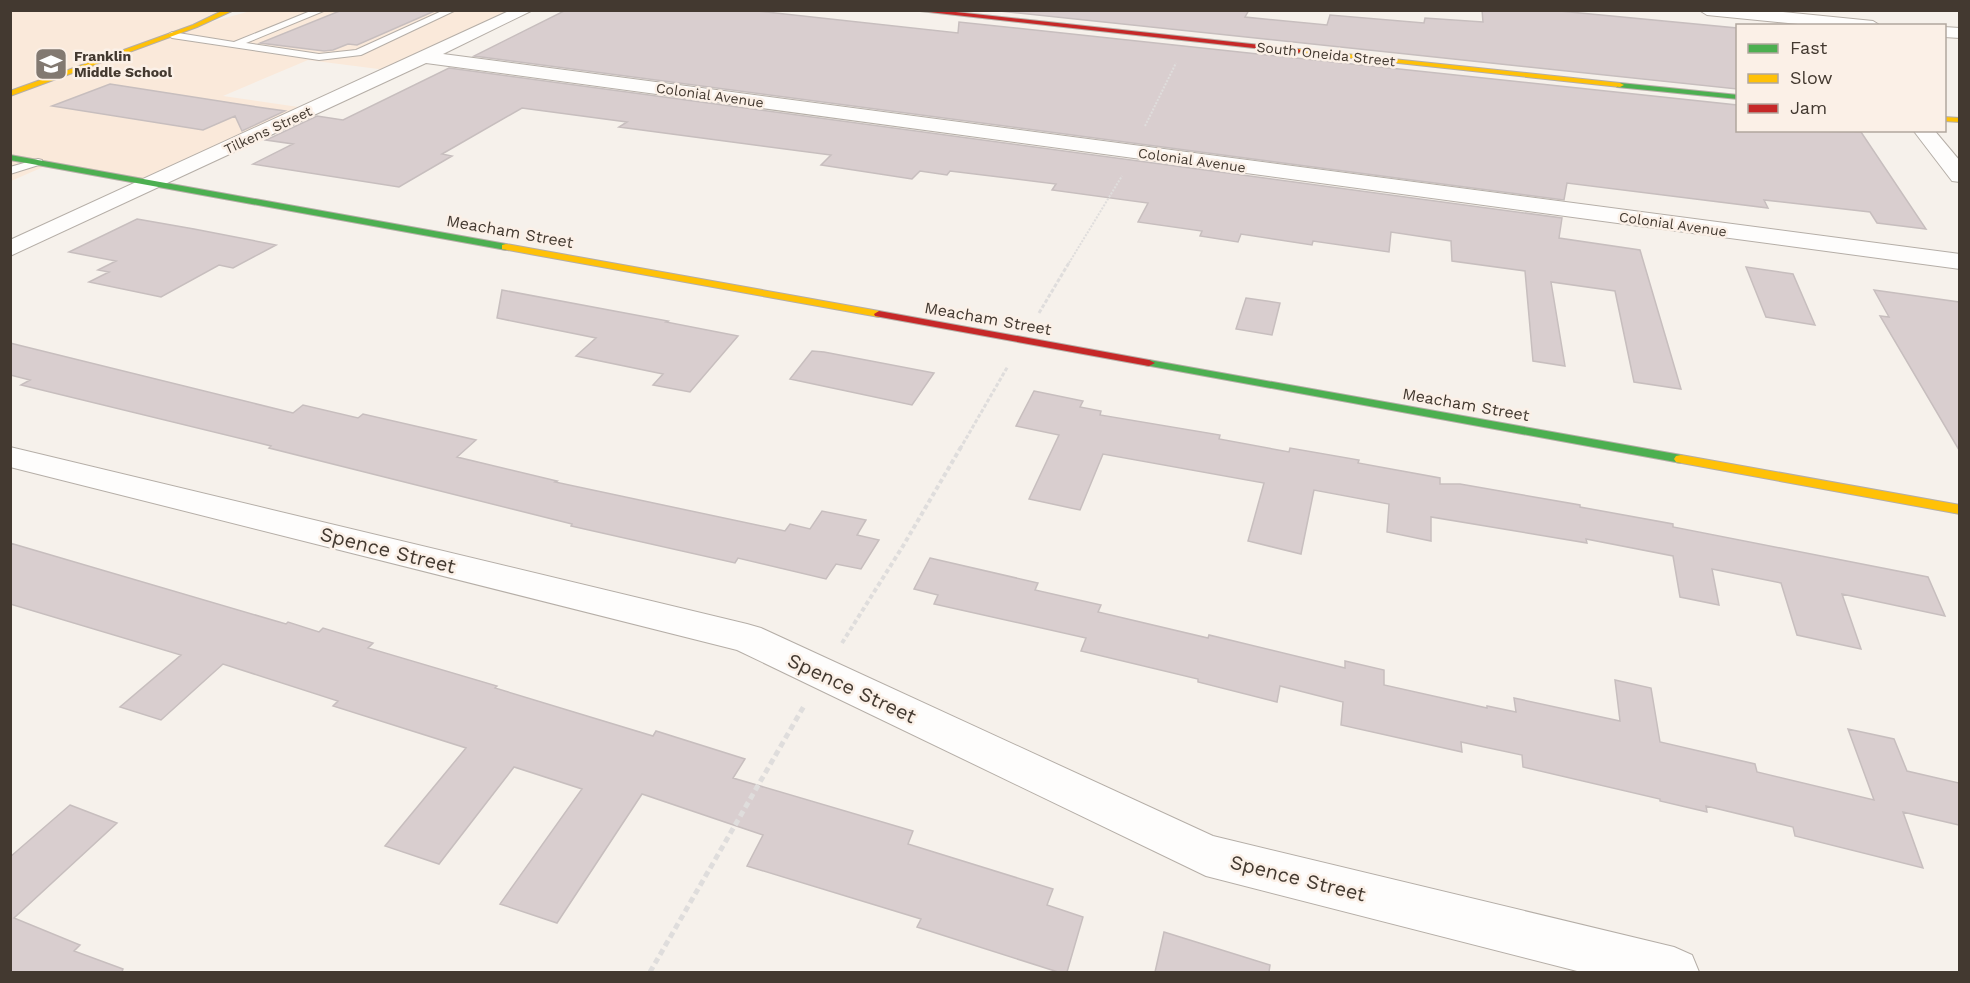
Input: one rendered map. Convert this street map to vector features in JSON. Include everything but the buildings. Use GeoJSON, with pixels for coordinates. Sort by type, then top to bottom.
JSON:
{"type":"FeatureCollection","features":[{"type":"Feature","properties":{"kind":"street"},"geometry":{"type":"LineString","coordinates":[[10,94],[172,35],[231,10]]}},
{"type":"Feature","properties":{"kind":"street","name":"Tilkens Street"},"geometry":{"type":"LineString","coordinates":[[10,249],[525,10]]}},
{"type":"Feature","properties":{"kind":"street","name":"South Oneida Street"},"geometry":{"type":"LineString","coordinates":[[914,10],[1736,97]]}},
{"type":"Feature","properties":{"kind":"street"},"geometry":{"type":"LineString","coordinates":[[1707,10],[1832,19],[1861,24]]}},
{"type":"Feature","properties":{"kind":"street"},"geometry":{"type":"LineString","coordinates":[[195,26],[246,13]]}},
{"type":"Feature","properties":{"kind":"street","name":"Colonial Avenue"},"geometry":{"type":"LineString","coordinates":[[424,57],[1959,262]]}},
{"type":"Feature","properties":{"kind":"street"},"geometry":{"type":"LineString","coordinates":[[1925,132],[1959,176]]}},
{"type":"Feature","properties":{"kind":"street","name":"Meacham Street"},"geometry":{"type":"LineString","coordinates":[[10,157],[1959,510]]}},
{"type":"Feature","properties":{"kind":"street","name":"Spence Street"},"geometry":{"type":"LineString","coordinates":[[10,457],[747,638],[1206,855],[1674,972]]}},
{"type":"Feature","properties":{"kind":"lane"},"geometry":{"type":"LineString","coordinates":[[236,44],[322,10]]}},
{"type":"Feature","properties":{"kind":"lane"},"geometry":{"type":"LineString","coordinates":[[172,35],[320,57],[358,53],[452,10]]}},
{"type":"Feature","properties":{"kind":"lane"},"geometry":{"type":"LineString","coordinates":[[10,171],[38,162]]}},
{"type":"Feature","properties":{"kind":"path"},"geometry":{"type":"LineString","coordinates":[[650,972],[823,674],[903,546],[1136,152],[1141,134],[1157,104],[1163,85],[1184,48],[1194,40]]}},
{"type":"Feature","properties":{"kind":"shaded area"},"geometry":{"type":"Polygon","coordinates":[[[254,10],[525,11],[394,71],[308,60],[223,96],[312,109],[153,183],[50,164],[11,181],[11,11],[231,11],[200,25],[254,10]]]}},
{"type":"Feature","properties":{"kind":"traffic: fast"},"geometry":{"type":"LineString","coordinates":[[1620,85],[1736,97]]}},
{"type":"Feature","properties":{"kind":"traffic: fast"},"geometry":{"type":"LineString","coordinates":[[10,157],[506,247]]}},
{"type":"Feature","properties":{"kind":"traffic: fast"},"geometry":{"type":"LineString","coordinates":[[1149,363],[1681,459]]}},
{"type":"Feature","properties":{"kind":"traffic: slow"},"geometry":{"type":"LineString","coordinates":[[10,94],[195,26],[231,10]]}},
{"type":"Feature","properties":{"kind":"traffic: slow"},"geometry":{"type":"LineString","coordinates":[[1298,51],[1620,85]]}},
{"type":"Feature","properties":{"kind":"traffic: slow"},"geometry":{"type":"LineString","coordinates":[[1946,119],[1960,120]]}},
{"type":"Feature","properties":{"kind":"traffic: slow"},"geometry":{"type":"LineString","coordinates":[[506,247],[879,314]]}},
{"type":"Feature","properties":{"kind":"traffic: slow"},"geometry":{"type":"LineString","coordinates":[[1681,459],[1960,510]]}},
{"type":"Feature","properties":{"kind":"traffic: jam"},"geometry":{"type":"LineString","coordinates":[[914,10],[1298,51]]}},
{"type":"Feature","properties":{"kind":"traffic: jam"},"geometry":{"type":"LineString","coordinates":[[879,314],[1149,363]]}},
{"type":"Feature","properties":{"kind":"place","name":"Franklin Middle School"},"geometry":{"type":"Point","coordinates":[51,64]}}]}
